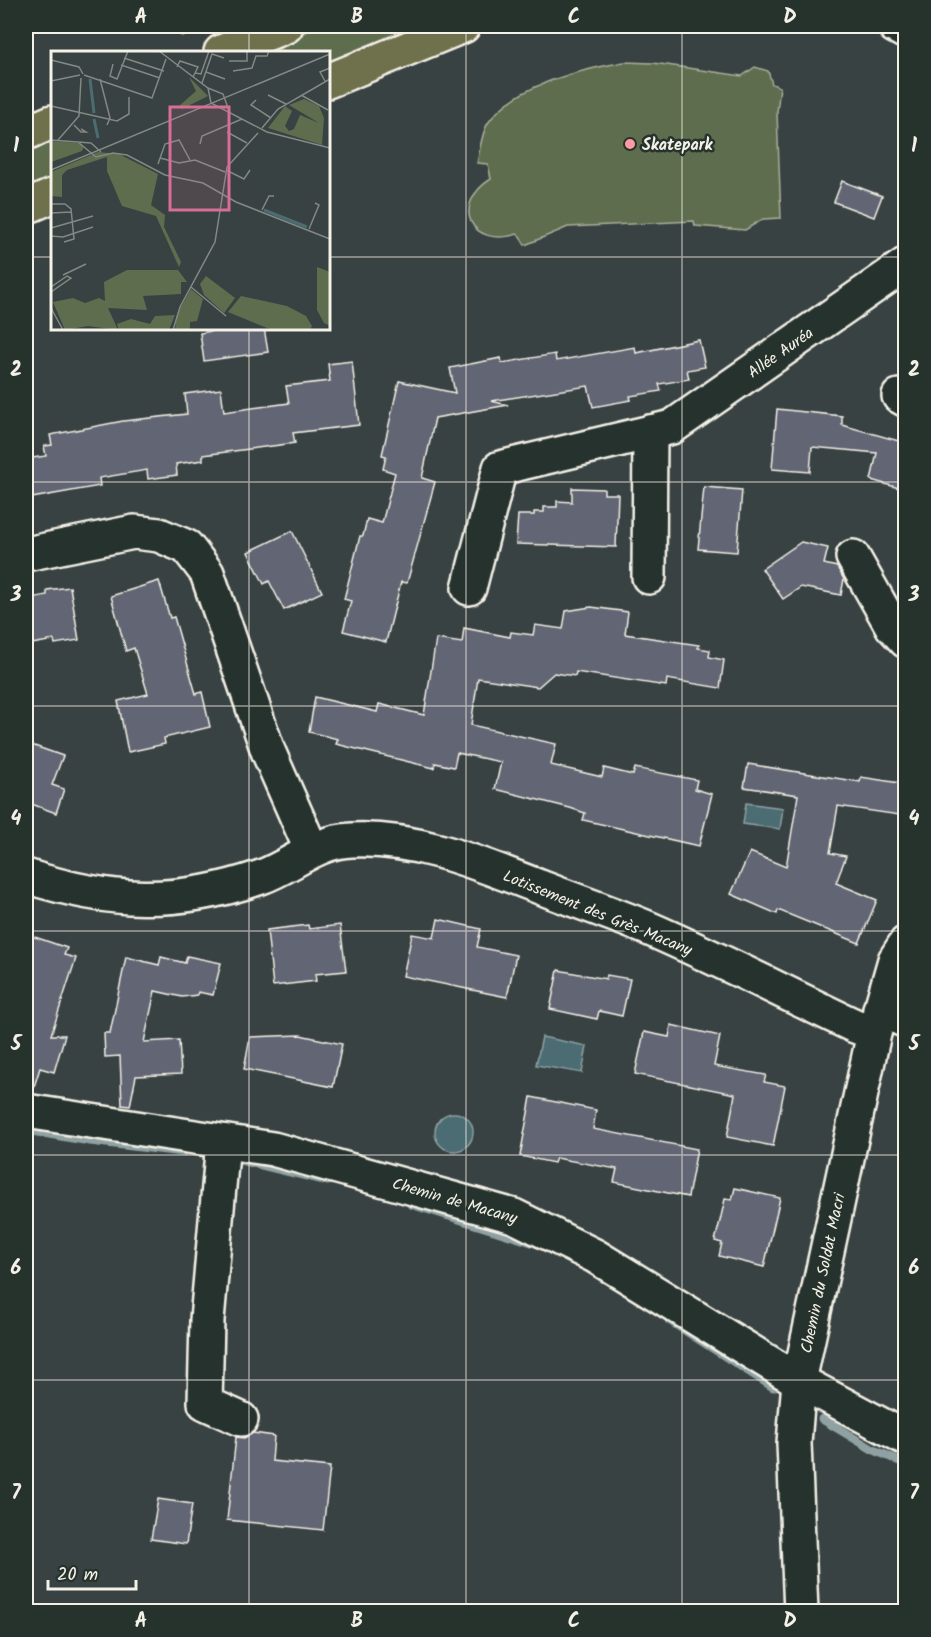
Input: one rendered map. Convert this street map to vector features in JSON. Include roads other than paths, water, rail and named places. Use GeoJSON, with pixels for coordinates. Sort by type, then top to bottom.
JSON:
{"type":"FeatureCollection","features":[{"type":"Feature","properties":{"kind":"highway"},"geometry":{"type":"LineString","coordinates":[[224,51],[286,26]]}},
{"type":"Feature","properties":{"kind":"highway"},"geometry":{"type":"LineString","coordinates":[[330,80],[463,26]]}},
{"type":"Feature","properties":{"kind":"highway"},"geometry":{"type":"LineString","coordinates":[[26,133],[51,122]]}},
{"type":"Feature","properties":{"kind":"highway"},"geometry":{"type":"LineString","coordinates":[[26,207],[51,196]]}},
{"type":"Feature","properties":{"kind":"street"},"geometry":{"type":"LineString","coordinates":[[895,26],[906,32]]}},
{"type":"Feature","properties":{"kind":"street","name":"Allée Auréa"},"geometry":{"type":"LineString","coordinates":[[469,588],[500,468],[672,428],[906,264]]}},
{"type":"Feature","properties":{"kind":"street"},"geometry":{"type":"LineString","coordinates":[[649,577],[650,432]]}},
{"type":"Feature","properties":{"kind":"street"},"geometry":{"type":"LineString","coordinates":[[26,554],[134,532],[159,535],[187,547],[207,573],[268,751],[311,849]]}},
{"type":"Feature","properties":{"kind":"street"},"geometry":{"type":"LineString","coordinates":[[853,556],[892,626],[906,641]]}},
{"type":"Feature","properties":{"kind":"street","name":"Lotissement des Grès Macany"},"geometry":{"type":"LineString","coordinates":[[26,876],[67,890],[131,899],[187,896],[262,876],[311,849],[350,840],[396,842],[462,857],[650,929],[855,1026],[886,1021]]}},
{"type":"Feature","properties":{"kind":"street","name":"Chemin du Soldat Macri"},"geometry":{"type":"LineString","coordinates":[[801,1611],[794,1443],[799,1381],[886,1021],[895,960],[906,943]]}},
{"type":"Feature","properties":{"kind":"street","name":"Chemin de Macany"},"geometry":{"type":"LineString","coordinates":[[26,1111],[273,1149],[514,1216],[595,1256],[799,1381],[906,1438]]}},
{"type":"Feature","properties":{"kind":"street"},"geometry":{"type":"LineString","coordinates":[[223,1142],[207,1320],[205,1403],[241,1419]]}},
{"type":"Feature","properties":{"kind":"water"},"geometry":{"type":"Polygon","coordinates":[[[746,803],[783,808],[780,829],[743,824],[746,803]]]}},
{"type":"Feature","properties":{"kind":"water"},"geometry":{"type":"Polygon","coordinates":[[[542,1037],[587,1046],[582,1073],[536,1065],[542,1037]]]}},
{"type":"Feature","properties":{"kind":"water"},"geometry":{"type":"Polygon","coordinates":[[[454,1113],[468,1118],[473,1132],[468,1146],[454,1151],[440,1146],[435,1132],[440,1118],[454,1113]]]}},
{"type":"Feature","properties":{"kind":"waterway"},"geometry":{"type":"LineString","coordinates":[[26,1130],[90,1141],[183,1152]]}},
{"type":"Feature","properties":{"kind":"waterway"},"geometry":{"type":"LineString","coordinates":[[240,1160],[328,1181]]}},
{"type":"Feature","properties":{"kind":"waterway"},"geometry":{"type":"LineString","coordinates":[[411,1204],[538,1244]]}},
{"type":"Feature","properties":{"kind":"waterway"},"geometry":{"type":"LineString","coordinates":[[669,1320],[773,1387]]}},
{"type":"Feature","properties":{"kind":"waterway"},"geometry":{"type":"LineString","coordinates":[[822,1419],[872,1449],[906,1464]]}},
{"type":"Feature","properties":{"kind":"place","name":"Skatepark"},"geometry":{"type":"Point","coordinates":[630,144]}}]}
